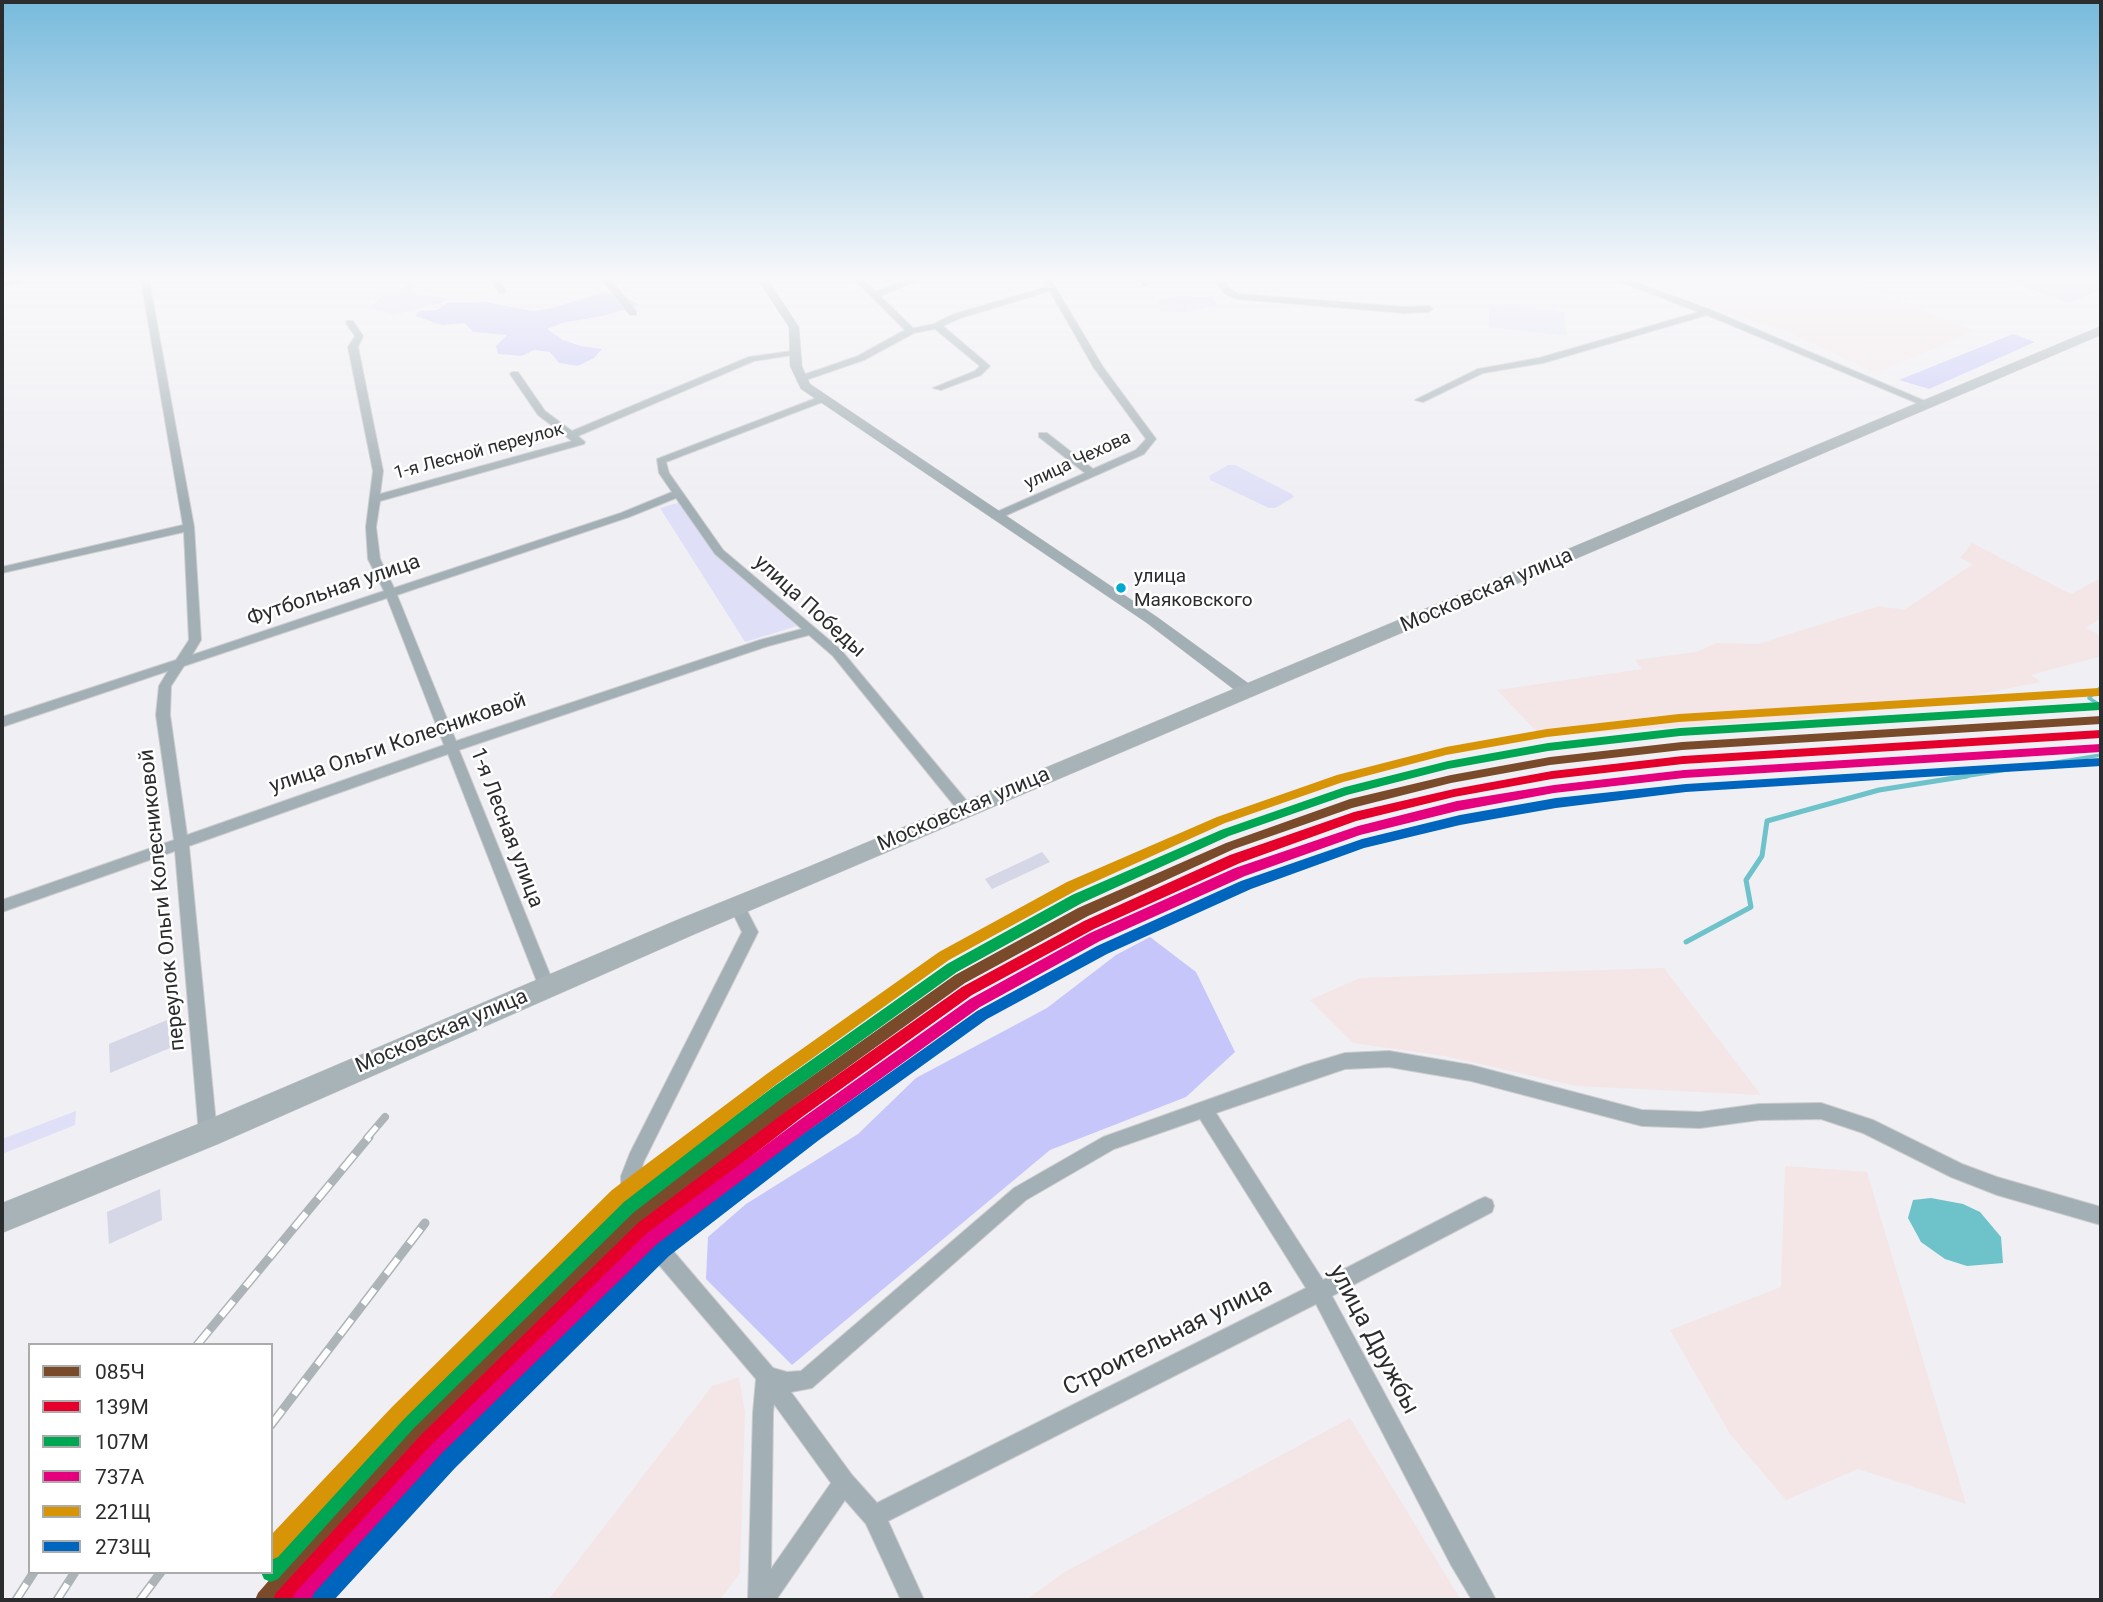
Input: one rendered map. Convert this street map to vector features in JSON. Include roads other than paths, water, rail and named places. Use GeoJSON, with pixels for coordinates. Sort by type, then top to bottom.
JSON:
{"type":"FeatureCollection","features":[{"type":"Feature","properties":{"kind":"main road","name":"Московская улица"},"geometry":{"type":"LineString","coordinates":[[2,1218],[208,1134],[1246,690],[2043,355]]}},
{"type":"Feature","properties":{"kind":"street","name":"переулок Ольги Колесниковой"},"geometry":{"type":"LineString","coordinates":[[158,355],[189,527],[194,640],[165,686],[163,715],[181,841],[208,1134]]}},
{"type":"Feature","properties":{"kind":"street","name":"1-я Лесная улица"},"geometry":{"type":"LineString","coordinates":[[355,355],[378,471],[371,527],[374,559],[390,592],[547,987]]}},
{"type":"Feature","properties":{"kind":"street"},"geometry":{"type":"LineString","coordinates":[[572,435],[752,359],[779,355]]}},
{"type":"Feature","properties":{"kind":"street"},"geometry":{"type":"LineString","coordinates":[[796,355],[800,379],[822,399],[1152,620],[1246,690]]}},
{"type":"Feature","properties":{"kind":"street"},"geometry":{"type":"LineString","coordinates":[[800,379],[867,355]]}},
{"type":"Feature","properties":{"kind":"street"},"geometry":{"type":"LineString","coordinates":[[939,388],[978,373],[985,366],[972,355]]}},
{"type":"Feature","properties":{"kind":"street","name":"улица Чехова"},"geometry":{"type":"LineString","coordinates":[[996,516],[1140,452],[1151,439],[1091,355]]}},
{"type":"Feature","properties":{"kind":"street"},"geometry":{"type":"LineString","coordinates":[[1420,400],[1481,372],[1561,355]]}},
{"type":"Feature","properties":{"kind":"street"},"geometry":{"type":"LineString","coordinates":[[1810,355],[1927,404]]}},
{"type":"Feature","properties":{"kind":"street","name":"1-я Лесной переулок"},"geometry":{"type":"LineString","coordinates":[[376,499],[580,442],[541,413],[515,374]]}},
{"type":"Feature","properties":{"kind":"street","name":"улица Победы"},"geometry":{"type":"LineString","coordinates":[[822,399],[661,461],[664,473],[719,552],[837,653],[966,810]]}},
{"type":"Feature","properties":{"kind":"street"},"geometry":{"type":"LineString","coordinates":[[1043,435],[1092,473]]}},
{"type":"Feature","properties":{"kind":"street","name":"Футбольная улица"},"geometry":{"type":"LineString","coordinates":[[2,722],[625,515],[677,494]]}},
{"type":"Feature","properties":{"kind":"street"},"geometry":{"type":"LineString","coordinates":[[2,570],[189,527]]}},
{"type":"Feature","properties":{"kind":"street","name":"улица Ольги Колесниковой"},"geometry":{"type":"LineString","coordinates":[[2,906],[452,747],[764,643],[811,631]]}},
{"type":"Feature","properties":{"kind":"street"},"geometry":{"type":"LineString","coordinates":[[738,907],[750,932],[636,1159],[630,1176],[629,1197],[635,1218],[644,1232],[767,1376],[844,1483],[874,1516],[913,1600]]}},
{"type":"Feature","properties":{"kind":"street"},"geometry":{"type":"LineString","coordinates":[[767,1376],[787,1382],[805,1381],[1020,1194],[1109,1143],[1335,1064],[1389,1059],[1471,1073],[1642,1118],[1700,1120],[1759,1112],[1821,1111],[1867,1126],[1967,1175],[2101,1216]]}},
{"type":"Feature","properties":{"kind":"street","name":"улица Дружбы"},"geometry":{"type":"LineString","coordinates":[[1204,1110],[1319,1292],[1459,1557],[1485,1600]]}},
{"type":"Feature","properties":{"kind":"street","name":"Строительная улица"},"geometry":{"type":"LineString","coordinates":[[874,1516],[1485,1206]]}},
{"type":"Feature","properties":{"kind":"street"},"geometry":{"type":"LineString","coordinates":[[761,1600],[762,1439],[767,1376]]}},
{"type":"Feature","properties":{"kind":"street"},"geometry":{"type":"LineString","coordinates":[[761,1600],[844,1483]]}},
{"type":"Feature","properties":{"kind":"waterway"},"geometry":{"type":"LineString","coordinates":[[2101,687],[2089,698],[2101,706]]}},
{"type":"Feature","properties":{"kind":"waterway"},"geometry":{"type":"LineString","coordinates":[[1956,778],[2101,755]]}},
{"type":"Feature","properties":{"kind":"waterway"},"geometry":{"type":"LineString","coordinates":[[1686,942],[1751,907],[1746,880],[1762,856],[1767,821],[1879,790],[1967,776]]}},
{"type":"Feature","properties":{"kind":"railway"},"geometry":{"type":"LineString","coordinates":[[367,1138],[385,1117]]}},
{"type":"Feature","properties":{"kind":"railway"},"geometry":{"type":"LineString","coordinates":[[199,1343],[369,1137]]}},
{"type":"Feature","properties":{"kind":"railway"},"geometry":{"type":"LineString","coordinates":[[273,1422],[425,1223]]}},
{"type":"Feature","properties":{"kind":"railway"},"geometry":{"type":"LineString","coordinates":[[16,1600],[33,1574]]}},
{"type":"Feature","properties":{"kind":"railway"},"geometry":{"type":"LineString","coordinates":[[57,1600],[74,1574]]}},
{"type":"Feature","properties":{"kind":"railway"},"geometry":{"type":"LineString","coordinates":[[140,1600],[160,1574]]}},
{"type":"Feature","properties":{"kind":"place","name":"улица Маяковского"},"geometry":{"type":"Point","coordinates":[1121,588]}}]}
